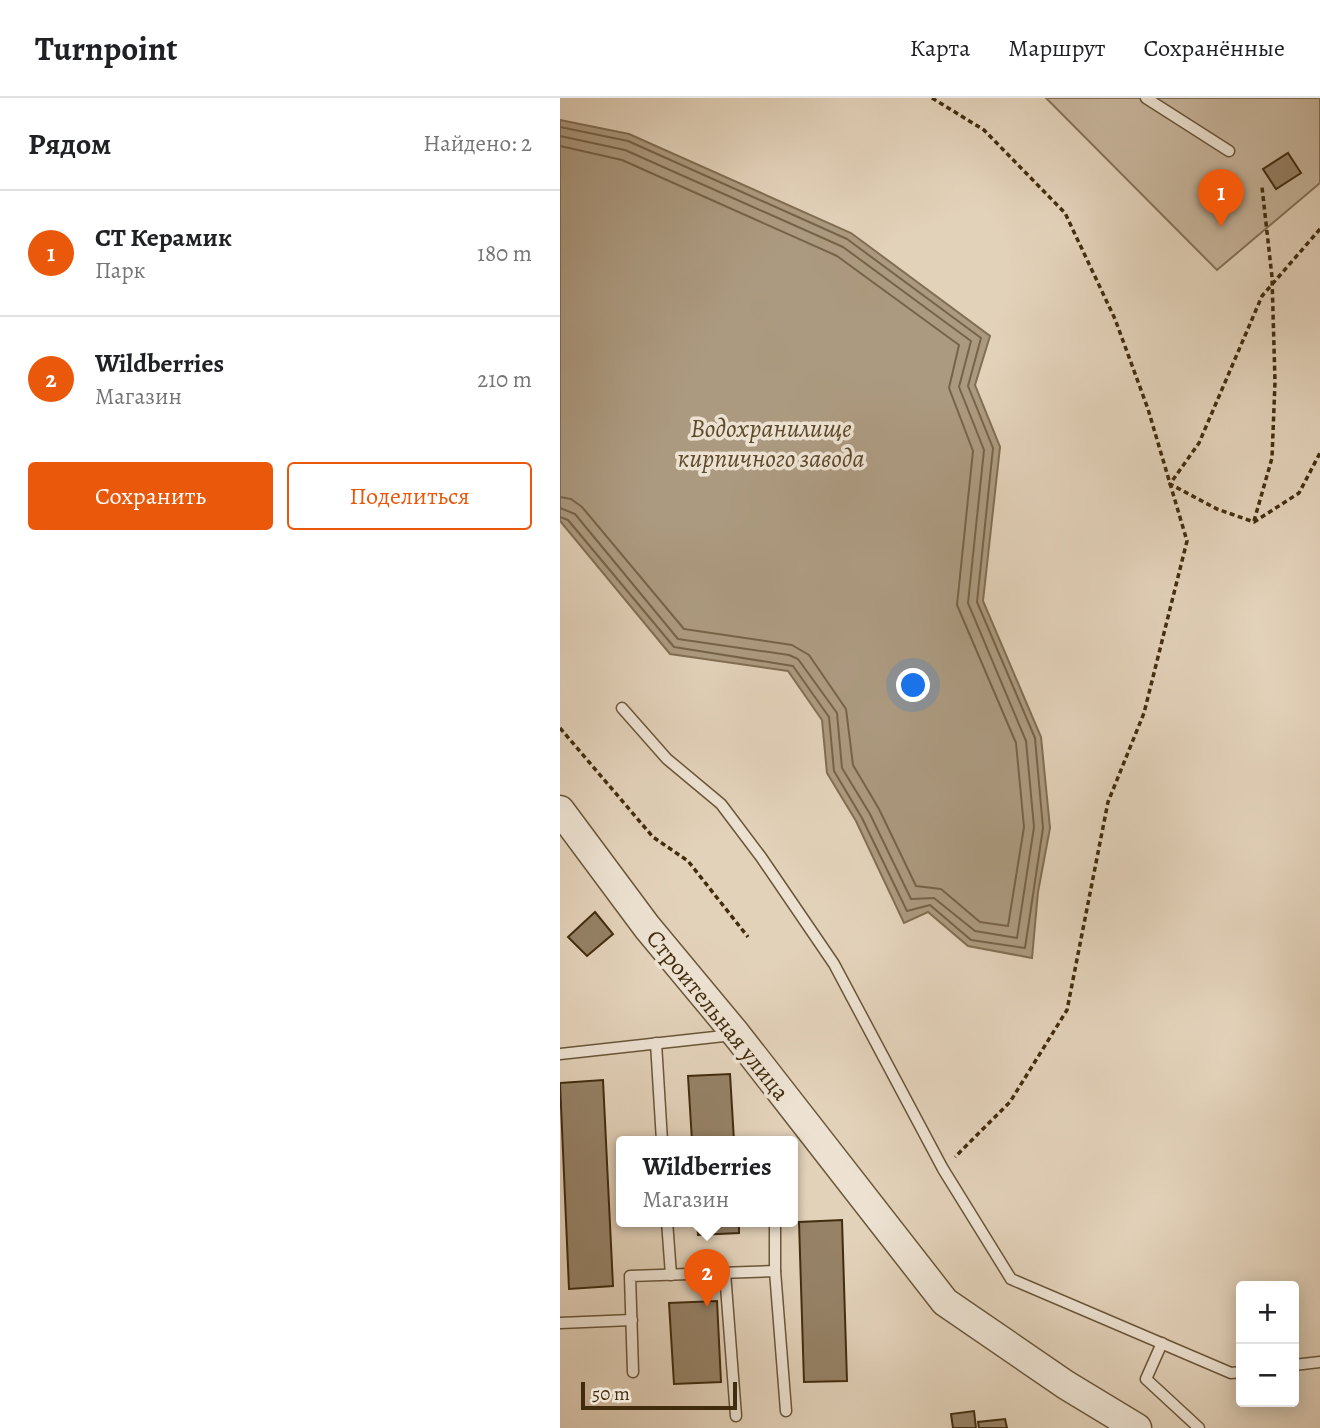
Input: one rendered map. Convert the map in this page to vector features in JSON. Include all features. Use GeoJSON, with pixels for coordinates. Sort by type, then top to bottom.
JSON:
{"type":"FeatureCollection","features":[{"type":"Feature","properties":{"kind":"street","name":"Строительная улица"},"geometry":{"type":"LineString","coordinates":[[560,810],[647,927],[736,1034],[945,1302],[1066,1385],[1137,1428]]}},
{"type":"Feature","properties":{"kind":"lane"},"geometry":{"type":"LineString","coordinates":[[1146,98],[1229,151]]}},
{"type":"Feature","properties":{"kind":"lane"},"geometry":{"type":"LineString","coordinates":[[622,708],[667,759],[721,804],[834,964],[943,1169],[1011,1279],[1231,1373],[1236,1372]]}},
{"type":"Feature","properties":{"kind":"lane"},"geometry":{"type":"LineString","coordinates":[[560,1054],[736,1034]]}},
{"type":"Feature","properties":{"kind":"lane"},"geometry":{"type":"LineString","coordinates":[[656,1043],[662,1136]]}},
{"type":"Feature","properties":{"kind":"lane"},"geometry":{"type":"LineString","coordinates":[[667,1227],[671,1275]]}},
{"type":"Feature","properties":{"kind":"lane"},"geometry":{"type":"LineString","coordinates":[[775,1227],[775,1271],[786,1411]]}},
{"type":"Feature","properties":{"kind":"lane"},"geometry":{"type":"LineString","coordinates":[[633,1373],[630,1276],[775,1271]]}},
{"type":"Feature","properties":{"kind":"lane"},"geometry":{"type":"LineString","coordinates":[[724,1273],[736,1416]]}},
{"type":"Feature","properties":{"kind":"lane"},"geometry":{"type":"LineString","coordinates":[[560,1323],[632,1320]]}},
{"type":"Feature","properties":{"kind":"lane"},"geometry":{"type":"LineString","coordinates":[[1162,1343],[1146,1379],[1199,1428]]}},
{"type":"Feature","properties":{"kind":"lane"},"geometry":{"type":"LineString","coordinates":[[1299,1365],[1320,1362]]}},
{"type":"Feature","properties":{"kind":"path"},"geometry":{"type":"LineString","coordinates":[[932,98],[984,130],[1065,213],[1115,319],[1148,409],[1188,541],[1144,713],[1108,802],[1067,1010],[1010,1102],[943,1169]]}},
{"type":"Feature","properties":{"kind":"path"},"geometry":{"type":"LineString","coordinates":[[1254,522],[1272,458],[1275,382],[1272,284],[1262,187]]}},
{"type":"Feature","properties":{"kind":"path"},"geometry":{"type":"LineString","coordinates":[[1171,484],[1199,443],[1262,296],[1320,229]]}},
{"type":"Feature","properties":{"kind":"path"},"geometry":{"type":"LineString","coordinates":[[1254,522],[1299,494],[1320,453]]}},
{"type":"Feature","properties":{"kind":"path"},"geometry":{"type":"LineString","coordinates":[[1171,484],[1217,509],[1254,522]]}},
{"type":"Feature","properties":{"kind":"path"},"geometry":{"type":"LineString","coordinates":[[560,728],[653,837],[688,861],[748,937]]}},
{"type":"Feature","properties":{"kind":"shaded area"},"geometry":{"type":"Polygon","coordinates":[[[1046,98],[1320,98],[1320,183],[1217,270],[1046,98]]]}},
{"type":"Feature","properties":{"kind":"water","name":"Водохранилище кирпичного завода"},"geometry":{"type":"Polygon","coordinates":[[[560,120],[629,134],[851,233],[990,336],[975,385],[1000,447],[983,601],[1041,737],[1050,828],[1038,892],[1032,958],[968,946],[928,912],[904,923],[856,821],[827,773],[822,720],[788,671],[670,654],[560,521],[560,120]]]}},
{"type":"Feature","properties":{"kind":"building"},"geometry":{"type":"Polygon","coordinates":[[[1288,153],[1301,173],[1276,189],[1263,169],[1288,153]]]}},
{"type":"Feature","properties":{"kind":"building"},"geometry":{"type":"Polygon","coordinates":[[[595,912],[613,934],[587,956],[568,937],[595,912]]]}},
{"type":"Feature","properties":{"kind":"building"},"geometry":{"type":"Polygon","coordinates":[[[730,1074],[734,1136],[692,1136],[688,1076],[730,1074]]]}},
{"type":"Feature","properties":{"kind":"building"},"geometry":{"type":"Polygon","coordinates":[[[603,1080],[613,1286],[569,1289],[560,1083],[603,1080]]]}},
{"type":"Feature","properties":{"kind":"building"},"geometry":{"type":"Polygon","coordinates":[[[842,1220],[847,1381],[804,1382],[799,1222],[842,1220]]]}},
{"type":"Feature","properties":{"kind":"building"},"geometry":{"type":"Polygon","coordinates":[[[697,1227],[739,1227],[739,1233],[698,1235],[697,1227]]]}},
{"type":"Feature","properties":{"kind":"building"},"geometry":{"type":"Polygon","coordinates":[[[717,1301],[721,1382],[674,1384],[669,1303],[717,1301]]]}},
{"type":"Feature","properties":{"kind":"building"},"geometry":{"type":"Polygon","coordinates":[[[974,1411],[976,1428],[953,1428],[951,1414],[974,1411]]]}},
{"type":"Feature","properties":{"kind":"building"},"geometry":{"type":"Polygon","coordinates":[[[1005,1419],[1007,1428],[979,1428],[978,1422],[1005,1419]]]}},
{"type":"Feature","properties":{"kind":"place","name":"СТ Керамик"},"geometry":{"type":"Point","coordinates":[1221,227]}},
{"type":"Feature","properties":{"kind":"place","name":"Wildberries"},"geometry":{"type":"Point","coordinates":[707,1307]}}]}
